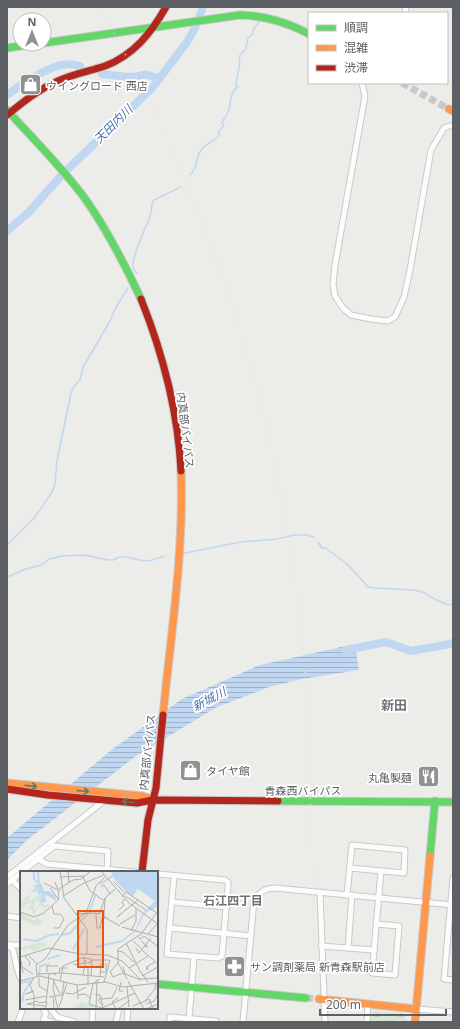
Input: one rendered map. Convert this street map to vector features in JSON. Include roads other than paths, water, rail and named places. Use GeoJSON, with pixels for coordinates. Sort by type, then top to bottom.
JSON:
{"type":"FeatureCollection","features":[{"type":"Feature","properties":{"kind":"main road"},"geometry":{"type":"LineString","coordinates":[[8,113],[40,90],[55,82],[74,74],[108,65],[128,55],[141,44],[154,27],[166,7]]}},
{"type":"Feature","properties":{"kind":"main road"},"geometry":{"type":"LineString","coordinates":[[52,41],[240,15],[271,18],[308,34]]}},
{"type":"Feature","properties":{"kind":"main road","name":"内真部バイパス"},"geometry":{"type":"LineString","coordinates":[[8,113],[64,172],[107,232],[126,265],[148,315],[171,394],[180,454],[182,495],[178,558],[160,755],[156,788],[148,820],[142,871]]}},
{"type":"Feature","properties":{"kind":"main road","name":"青森西バイパス"},"geometry":{"type":"LineString","coordinates":[[7,783],[142,796],[153,800]]}},
{"type":"Feature","properties":{"kind":"main road","name":"青森西バイパス"},"geometry":{"type":"LineString","coordinates":[[7,789],[48,795],[137,803],[153,800],[453,802]]}},
{"type":"Feature","properties":{"kind":"main road"},"geometry":{"type":"LineString","coordinates":[[415,1022],[435,801]]}},
{"type":"Feature","properties":{"kind":"main road"},"geometry":{"type":"LineString","coordinates":[[158,984],[306,998]]}},
{"type":"Feature","properties":{"kind":"main road"},"geometry":{"type":"LineString","coordinates":[[321,999],[416,1009]]}},
{"type":"Feature","properties":{"kind":"street"},"geometry":{"type":"LineString","coordinates":[[362,84],[365,96],[335,265],[333,285],[335,296],[343,308],[351,315],[388,321],[395,316],[404,297],[410,270],[431,150],[444,128],[453,125]]}},
{"type":"Feature","properties":{"kind":"street"},"geometry":{"type":"LineString","coordinates":[[7,884],[10,878],[104,800]]}},
{"type":"Feature","properties":{"kind":"street"},"geometry":{"type":"LineString","coordinates":[[348,948],[350,868],[352,845],[405,850],[404,873],[350,868]]}},
{"type":"Feature","properties":{"kind":"street"},"geometry":{"type":"LineString","coordinates":[[22,871],[38,858],[54,846],[108,851],[107,871],[47,864],[38,858]]}},
{"type":"Feature","properties":{"kind":"street"},"geometry":{"type":"LineString","coordinates":[[376,924],[399,926],[395,975],[372,973],[378,898],[381,871]]}},
{"type":"Feature","properties":{"kind":"street"},"geometry":{"type":"LineString","coordinates":[[10,878],[20,873]]}},
{"type":"Feature","properties":{"kind":"street"},"geometry":{"type":"LineString","coordinates":[[158,874],[225,880],[228,882],[227,907],[221,957],[194,957],[168,954],[174,876]]}},
{"type":"Feature","properties":{"kind":"street"},"geometry":{"type":"LineString","coordinates":[[10,878],[20,887]]}},
{"type":"Feature","properties":{"kind":"street"},"geometry":{"type":"LineString","coordinates":[[453,878],[451,927],[444,979],[453,980]]}},
{"type":"Feature","properties":{"kind":"street"},"geometry":{"type":"LineString","coordinates":[[243,1022],[254,900],[260,892],[269,888],[275,888],[452,905]]}},
{"type":"Feature","properties":{"kind":"street"},"geometry":{"type":"LineString","coordinates":[[320,892],[321,999],[325,1022]]}},
{"type":"Feature","properties":{"kind":"street"},"geometry":{"type":"LineString","coordinates":[[172,902],[227,907]]}},
{"type":"Feature","properties":{"kind":"street"},"geometry":{"type":"LineString","coordinates":[[7,916],[20,918]]}},
{"type":"Feature","properties":{"kind":"street"},"geometry":{"type":"LineString","coordinates":[[170,928],[251,936]]}},
{"type":"Feature","properties":{"kind":"street"},"geometry":{"type":"LineString","coordinates":[[8,945],[20,945]]}},
{"type":"Feature","properties":{"kind":"street"},"geometry":{"type":"LineString","coordinates":[[8,945],[13,949],[20,977]]}},
{"type":"Feature","properties":{"kind":"street"},"geometry":{"type":"LineString","coordinates":[[321,946],[374,950]]}},
{"type":"Feature","properties":{"kind":"street"},"geometry":{"type":"LineString","coordinates":[[189,1018],[194,957]]}},
{"type":"Feature","properties":{"kind":"street"},"geometry":{"type":"LineString","coordinates":[[367,1022],[368,1004]]}},
{"type":"Feature","properties":{"kind":"street"},"geometry":{"type":"LineString","coordinates":[[18,1022],[23,1009]]}},
{"type":"Feature","properties":{"kind":"street"},"geometry":{"type":"LineString","coordinates":[[43,1009],[46,1013],[44,1021],[52,1022]]}},
{"type":"Feature","properties":{"kind":"street"},"geometry":{"type":"LineString","coordinates":[[51,1009],[57,1017],[74,1022]]}},
{"type":"Feature","properties":{"kind":"street"},"geometry":{"type":"LineString","coordinates":[[92,1022],[93,1009]]}},
{"type":"Feature","properties":{"kind":"street"},"geometry":{"type":"LineString","coordinates":[[116,1022],[119,1009]]}},
{"type":"Feature","properties":{"kind":"street"},"geometry":{"type":"LineString","coordinates":[[127,1022],[128,1009]]}},
{"type":"Feature","properties":{"kind":"street"},"geometry":{"type":"LineString","coordinates":[[416,1009],[453,1012]]}},
{"type":"Feature","properties":{"kind":"street"},"geometry":{"type":"LineString","coordinates":[[170,1022],[170,1017],[216,1022]]}},
{"type":"Feature","properties":{"kind":"water"},"geometry":{"type":"Polygon","coordinates":[[[355,644],[359,670],[302,679],[269,687],[215,708],[136,756],[27,840],[7,860],[7,838],[110,751],[182,699],[260,665],[355,644]]]}},
{"type":"Feature","properties":{"kind":"waterway","name":"天田内川"},"geometry":{"type":"LineString","coordinates":[[68,169],[153,87],[187,42],[195,28],[203,7]]}},
{"type":"Feature","properties":{"kind":"waterway"},"geometry":{"type":"LineString","coordinates":[[190,175],[194,169],[201,150],[219,136],[219,131],[224,125],[222,122],[229,110],[232,94],[238,87],[236,85],[238,71],[240,68],[240,55],[246,49],[248,38],[252,35],[254,28],[259,22]]}},
{"type":"Feature","properties":{"kind":"waterway","name":"天田内川"},"geometry":{"type":"LineString","coordinates":[[7,95],[32,78],[57,66],[68,64],[80,66]]}},
{"type":"Feature","properties":{"kind":"waterway","name":"天田内川"},"geometry":{"type":"LineString","coordinates":[[102,74],[128,77],[149,75],[158,79]]}},
{"type":"Feature","properties":{"kind":"waterway","name":"天田内川"},"geometry":{"type":"LineString","coordinates":[[7,231],[29,212],[61,176]]}},
{"type":"Feature","properties":{"kind":"waterway"},"geometry":{"type":"LineString","coordinates":[[137,274],[133,267],[133,261],[151,214],[153,201],[180,187]]}},
{"type":"Feature","properties":{"kind":"waterway"},"geometry":{"type":"LineString","coordinates":[[7,545],[34,518],[51,494],[55,484],[57,461],[71,393],[75,385],[80,380],[83,367],[128,288]]}},
{"type":"Feature","properties":{"kind":"waterway"},"geometry":{"type":"LineString","coordinates":[[185,553],[241,542],[277,539],[294,535],[307,535],[314,537]]}},
{"type":"Feature","properties":{"kind":"waterway"},"geometry":{"type":"LineString","coordinates":[[318,542],[322,548],[326,548],[349,566],[368,587],[415,590],[425,593],[430,597],[446,604],[453,605]]}},
{"type":"Feature","properties":{"kind":"waterway"},"geometry":{"type":"LineString","coordinates":[[7,577],[26,569],[41,565],[49,559],[62,556],[85,555],[108,560],[113,560],[119,557],[127,557],[149,561],[164,556]]}},
{"type":"Feature","properties":{"kind":"waterway","name":"新城川"},"geometry":{"type":"LineString","coordinates":[[346,650],[386,642],[411,651],[453,643]]}},
{"type":"Feature","properties":{"kind":"tunnel"},"geometry":{"type":"LineString","coordinates":[[404,84],[449,109]]}},
{"type":"Feature","properties":{"kind":"tunnel"},"geometry":{"type":"LineString","coordinates":[[306,998],[319,999]]}},
{"type":"Feature","properties":{"kind":"railway"},"geometry":{"type":"LineString","coordinates":[[99,7],[141,84],[178,163],[210,244],[238,326],[262,410],[281,495],[295,581],[305,668],[311,816],[316,1022]]}},
{"type":"Feature","properties":{"kind":"place","name":"ウイングロード 西店"},"geometry":{"type":"Point","coordinates":[31,85]}},
{"type":"Feature","properties":{"kind":"place","name":"タイヤ館"},"geometry":{"type":"Point","coordinates":[190,770]}},
{"type":"Feature","properties":{"kind":"place","name":"丸亀製麺"},"geometry":{"type":"Point","coordinates":[428,777]}},
{"type":"Feature","properties":{"kind":"place","name":"サン調剤薬局 新青森駅前店"},"geometry":{"type":"Point","coordinates":[234,966]}},
{"type":"Feature","properties":{"kind":"district","name":"新田"},"geometry":{"type":"Point","coordinates":[394,705]}},
{"type":"Feature","properties":{"kind":"district","name":"石江四丁目"},"geometry":{"type":"Point","coordinates":[233,900]}}]}
